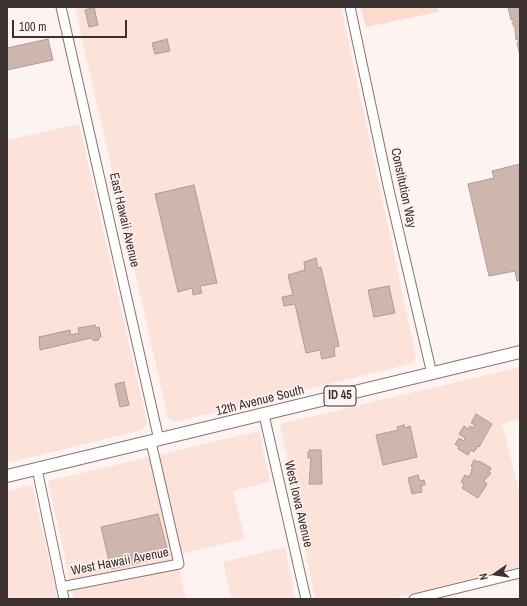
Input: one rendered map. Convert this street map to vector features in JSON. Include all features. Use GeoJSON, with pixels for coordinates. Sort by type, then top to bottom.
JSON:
{"type":"FeatureCollection","features":[{"type":"Feature","properties":{"kind":"main road","name":"12th Avenue South"},"geometry":{"type":"LineString","coordinates":[[7,476],[520,352]]}},
{"type":"Feature","properties":{"kind":"street","name":"East Hawaii Avenue"},"geometry":{"type":"LineString","coordinates":[[61,7],[155,441]]}},
{"type":"Feature","properties":{"kind":"street","name":"Constitution Way"},"geometry":{"type":"LineString","coordinates":[[350,7],[389,190],[432,374]]}},
{"type":"Feature","properties":{"kind":"street","name":"West Iowa Avenue"},"geometry":{"type":"LineString","coordinates":[[264,415],[306,599]]}},
{"type":"Feature","properties":{"kind":"street","name":"West Hawaii Avenue"},"geometry":{"type":"LineString","coordinates":[[61,587],[179,564],[155,441]]}},
{"type":"Feature","properties":{"kind":"street"},"geometry":{"type":"LineString","coordinates":[[37,469],[64,599]]}},
{"type":"Feature","properties":{"kind":"street"},"geometry":{"type":"LineString","coordinates":[[414,599],[520,573]]}},
{"type":"Feature","properties":{"kind":"shaded area"},"geometry":{"type":"Polygon","coordinates":[[[75,7],[341,7],[416,356],[414,363],[175,422],[168,418],[75,7]]]}},
{"type":"Feature","properties":{"kind":"shaded area"},"geometry":{"type":"Polygon","coordinates":[[[361,7],[437,7],[438,12],[366,27],[361,7]]]}},
{"type":"Feature","properties":{"kind":"shaded area"},"geometry":{"type":"Polygon","coordinates":[[[79,124],[147,423],[142,430],[7,463],[7,140],[79,124]]]}},
{"type":"Feature","properties":{"kind":"shaded area"},"geometry":{"type":"Polygon","coordinates":[[[520,367],[520,419],[502,424],[520,495],[520,567],[390,599],[315,599],[280,424],[520,367]]]}},
{"type":"Feature","properties":{"kind":"shaded area"},"geometry":{"type":"Polygon","coordinates":[[[259,431],[270,482],[233,491],[245,539],[176,555],[186,599],[74,599],[48,481],[259,431]]]}},
{"type":"Feature","properties":{"kind":"shaded area"},"geometry":{"type":"Polygon","coordinates":[[[32,485],[58,599],[7,599],[7,491],[32,485]]]}},
{"type":"Feature","properties":{"kind":"shaded area"},"geometry":{"type":"Polygon","coordinates":[[[285,547],[295,599],[226,599],[231,597],[223,562],[285,547]]]}},
{"type":"Feature","properties":{"kind":"building"},"geometry":{"type":"Polygon","coordinates":[[[94,7],[98,25],[89,27],[85,10],[94,7]]]}},
{"type":"Feature","properties":{"kind":"building"},"geometry":{"type":"Polygon","coordinates":[[[508,7],[520,7],[520,56],[517,43],[519,42],[518,39],[516,40],[515,28],[512,23],[514,23],[513,20],[511,20],[508,7]]]}},
{"type":"Feature","properties":{"kind":"building"},"geometry":{"type":"Polygon","coordinates":[[[48,39],[53,60],[7,70],[7,48],[48,39]]]}},
{"type":"Feature","properties":{"kind":"building"},"geometry":{"type":"Polygon","coordinates":[[[167,39],[170,51],[155,54],[152,43],[167,39]]]}},
{"type":"Feature","properties":{"kind":"building"},"geometry":{"type":"Polygon","coordinates":[[[520,164],[520,280],[517,281],[515,271],[489,276],[468,184],[494,178],[492,171],[520,164]]]}},
{"type":"Feature","properties":{"kind":"building"},"geometry":{"type":"Polygon","coordinates":[[[194,185],[217,283],[200,286],[202,293],[193,295],[192,288],[178,292],[155,194],[194,185]]]}},
{"type":"Feature","properties":{"kind":"building"},"geometry":{"type":"Polygon","coordinates":[[[316,258],[318,268],[321,267],[339,346],[334,347],[335,356],[322,359],[320,350],[306,353],[295,304],[284,306],[282,297],[293,295],[288,275],[305,270],[304,262],[316,258]]]}},
{"type":"Feature","properties":{"kind":"building"},"geometry":{"type":"Polygon","coordinates":[[[389,286],[395,313],[374,317],[368,290],[389,286]]]}},
{"type":"Feature","properties":{"kind":"building"},"geometry":{"type":"Polygon","coordinates":[[[95,325],[95,328],[99,327],[101,337],[98,338],[99,340],[94,341],[91,338],[40,350],[39,337],[70,330],[71,335],[79,333],[78,328],[95,325]]]}},
{"type":"Feature","properties":{"kind":"building"},"geometry":{"type":"Polygon","coordinates":[[[124,382],[129,405],[120,407],[115,384],[124,382]]]}},
{"type":"Feature","properties":{"kind":"building"},"geometry":{"type":"Polygon","coordinates":[[[476,414],[492,424],[479,447],[478,446],[474,452],[471,450],[468,455],[458,449],[459,447],[455,444],[459,438],[464,441],[465,438],[459,434],[464,426],[468,429],[470,426],[473,428],[475,425],[471,423],[476,414]]]}},
{"type":"Feature","properties":{"kind":"building"},"geometry":{"type":"Polygon","coordinates":[[[404,425],[404,428],[410,426],[417,457],[383,465],[376,435],[398,430],[397,427],[404,425]]]}},
{"type":"Feature","properties":{"kind":"building"},"geometry":{"type":"Polygon","coordinates":[[[310,450],[321,450],[322,484],[309,484],[311,458],[308,458],[308,452],[310,450]]]}},
{"type":"Feature","properties":{"kind":"building"},"geometry":{"type":"Polygon","coordinates":[[[474,460],[479,461],[491,468],[489,472],[491,473],[484,481],[487,484],[478,498],[462,488],[464,484],[461,482],[465,475],[469,477],[474,460]]]}},
{"type":"Feature","properties":{"kind":"building"},"geometry":{"type":"Polygon","coordinates":[[[418,475],[420,481],[424,480],[425,485],[421,486],[422,492],[412,494],[408,478],[418,475]]]}},
{"type":"Feature","properties":{"kind":"building"},"geometry":{"type":"Polygon","coordinates":[[[158,514],[169,556],[111,569],[101,527],[158,514]]]}}]}
